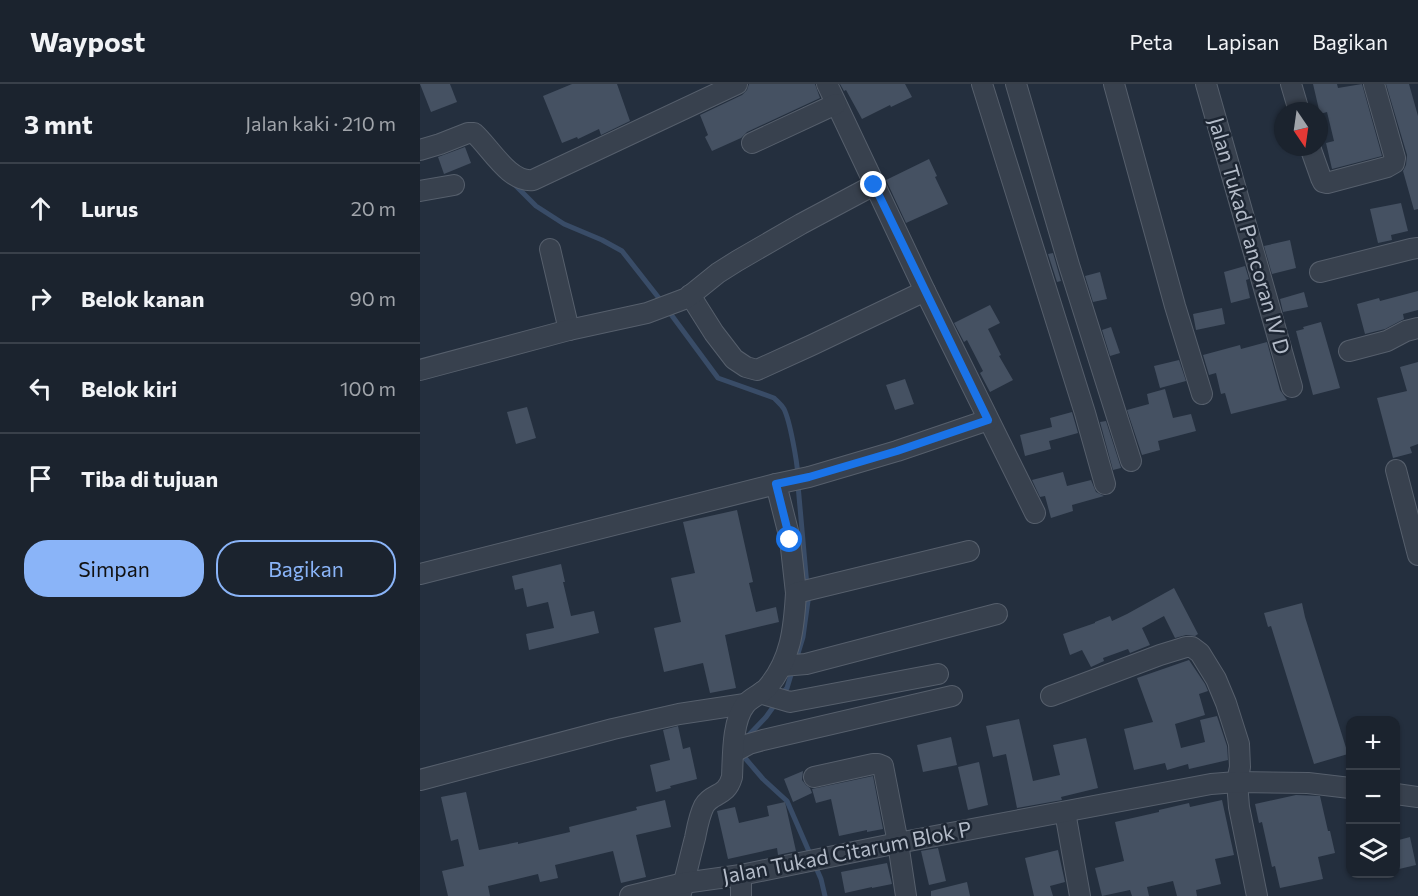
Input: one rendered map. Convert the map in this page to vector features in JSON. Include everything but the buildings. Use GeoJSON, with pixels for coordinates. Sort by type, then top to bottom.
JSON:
{"type":"FeatureCollection","features":[{"type":"Feature","properties":{"kind":"street"},"geometry":{"type":"LineString","coordinates":[[420,150],[468,133],[474,133],[506,169],[522,180],[533,180],[737,84]]}},
{"type":"Feature","properties":{"kind":"street"},"geometry":{"type":"LineString","coordinates":[[827,84],[925,291],[1035,513]]}},
{"type":"Feature","properties":{"kind":"street"},"geometry":{"type":"LineString","coordinates":[[982,84],[1105,484]]}},
{"type":"Feature","properties":{"kind":"street"},"geometry":{"type":"LineString","coordinates":[[1016,84],[1069,265],[1131,461]]}},
{"type":"Feature","properties":{"kind":"street"},"geometry":{"type":"LineString","coordinates":[[1114,84],[1174,306],[1202,394]]}},
{"type":"Feature","properties":{"kind":"street","name":"Jalan Tukad Pancoran IV D"},"geometry":{"type":"LineString","coordinates":[[1206,84],[1292,387]]}},
{"type":"Feature","properties":{"kind":"street"},"geometry":{"type":"LineString","coordinates":[[1290,84],[1296,102]]}},
{"type":"Feature","properties":{"kind":"street"},"geometry":{"type":"LineString","coordinates":[[1313,156],[1320,178],[1327,183],[1394,163],[1395,158],[1374,84]]}},
{"type":"Feature","properties":{"kind":"street"},"geometry":{"type":"LineString","coordinates":[[752,143],[836,104]]}},
{"type":"Feature","properties":{"kind":"street"},"geometry":{"type":"LineString","coordinates":[[420,191],[454,185]]}},
{"type":"Feature","properties":{"kind":"street"},"geometry":{"type":"LineString","coordinates":[[420,370],[661,308],[688,297],[737,261],[874,185]]}},
{"type":"Feature","properties":{"kind":"street"},"geometry":{"type":"LineString","coordinates":[[1320,272],[1418,248]]}},
{"type":"Feature","properties":{"kind":"street"},"geometry":{"type":"LineString","coordinates":[[550,249],[569,330]]}},
{"type":"Feature","properties":{"kind":"street"},"geometry":{"type":"LineString","coordinates":[[688,297],[734,359],[746,367],[757,370],[925,291]]}},
{"type":"Feature","properties":{"kind":"street"},"geometry":{"type":"LineString","coordinates":[[1349,351],[1387,341],[1406,331],[1418,328]]}},
{"type":"Feature","properties":{"kind":"street"},"geometry":{"type":"LineString","coordinates":[[420,574],[780,482],[809,477],[897,451],[988,420]]}},
{"type":"Feature","properties":{"kind":"street"},"geometry":{"type":"LineString","coordinates":[[1396,470],[1418,555]]}},
{"type":"Feature","properties":{"kind":"street"},"geometry":{"type":"LineString","coordinates":[[420,780],[624,726],[679,714],[745,704],[764,693],[783,666],[792,638],[798,592],[780,482]]}},
{"type":"Feature","properties":{"kind":"street"},"geometry":{"type":"LineString","coordinates":[[798,592],[969,551]]}},
{"type":"Feature","properties":{"kind":"street"},"geometry":{"type":"LineString","coordinates":[[783,666],[806,664],[997,614]]}},
{"type":"Feature","properties":{"kind":"street"},"geometry":{"type":"LineString","coordinates":[[1051,696],[1186,647],[1192,647],[1204,657],[1232,718],[1239,744],[1240,767],[1237,782],[1239,807],[1257,896]]}},
{"type":"Feature","properties":{"kind":"street"},"geometry":{"type":"LineString","coordinates":[[764,693],[790,702],[938,674]]}},
{"type":"Feature","properties":{"kind":"street"},"geometry":{"type":"LineString","coordinates":[[741,749],[952,696]]}},
{"type":"Feature","properties":{"kind":"street"},"geometry":{"type":"LineString","coordinates":[[682,889],[704,806],[709,800],[726,790],[730,783],[741,749],[735,731],[745,704]]}},
{"type":"Feature","properties":{"kind":"street"},"geometry":{"type":"LineString","coordinates":[[814,777],[873,764],[883,766],[906,896]]}},
{"type":"Feature","properties":{"kind":"street","name":"Jalan Tukad Citarum Blok P"},"geometry":{"type":"LineString","coordinates":[[630,896],[682,889],[799,862],[1211,784],[1308,783],[1346,788]]}},
{"type":"Feature","properties":{"kind":"street"},"geometry":{"type":"LineString","coordinates":[[1400,795],[1418,797]]}},
{"type":"Feature","properties":{"kind":"street"},"geometry":{"type":"LineString","coordinates":[[1065,812],[1080,896]]}},
{"type":"Feature","properties":{"kind":"street"},"geometry":{"type":"LineString","coordinates":[[741,874],[741,896]]}},
{"type":"Feature","properties":{"kind":"waterway"},"geometry":{"type":"LineString","coordinates":[[513,183],[536,206],[564,224],[622,251],[662,302]]}},
{"type":"Feature","properties":{"kind":"waterway"},"geometry":{"type":"LineString","coordinates":[[667,309],[718,378],[774,398],[782,406],[791,432],[798,476]]}},
{"type":"Feature","properties":{"kind":"waterway"},"geometry":{"type":"LineString","coordinates":[[798,485],[807,586]]}},
{"type":"Feature","properties":{"kind":"waterway"},"geometry":{"type":"LineString","coordinates":[[796,660],[803,637],[808,595]]}},
{"type":"Feature","properties":{"kind":"waterway"},"geometry":{"type":"LineString","coordinates":[[781,695],[787,688],[793,668]]}},
{"type":"Feature","properties":{"kind":"waterway"},"geometry":{"type":"LineString","coordinates":[[745,739],[776,703]]}},
{"type":"Feature","properties":{"kind":"waterway"},"geometry":{"type":"LineString","coordinates":[[745,751],[745,758],[787,801],[821,879],[825,896]]}},
{"type":"Feature","properties":{"kind":"route"},"geometry":{"type":"LineString","coordinates":[[790,540],[776,484],[809,477],[897,451],[988,420],[874,185]]}}]}
